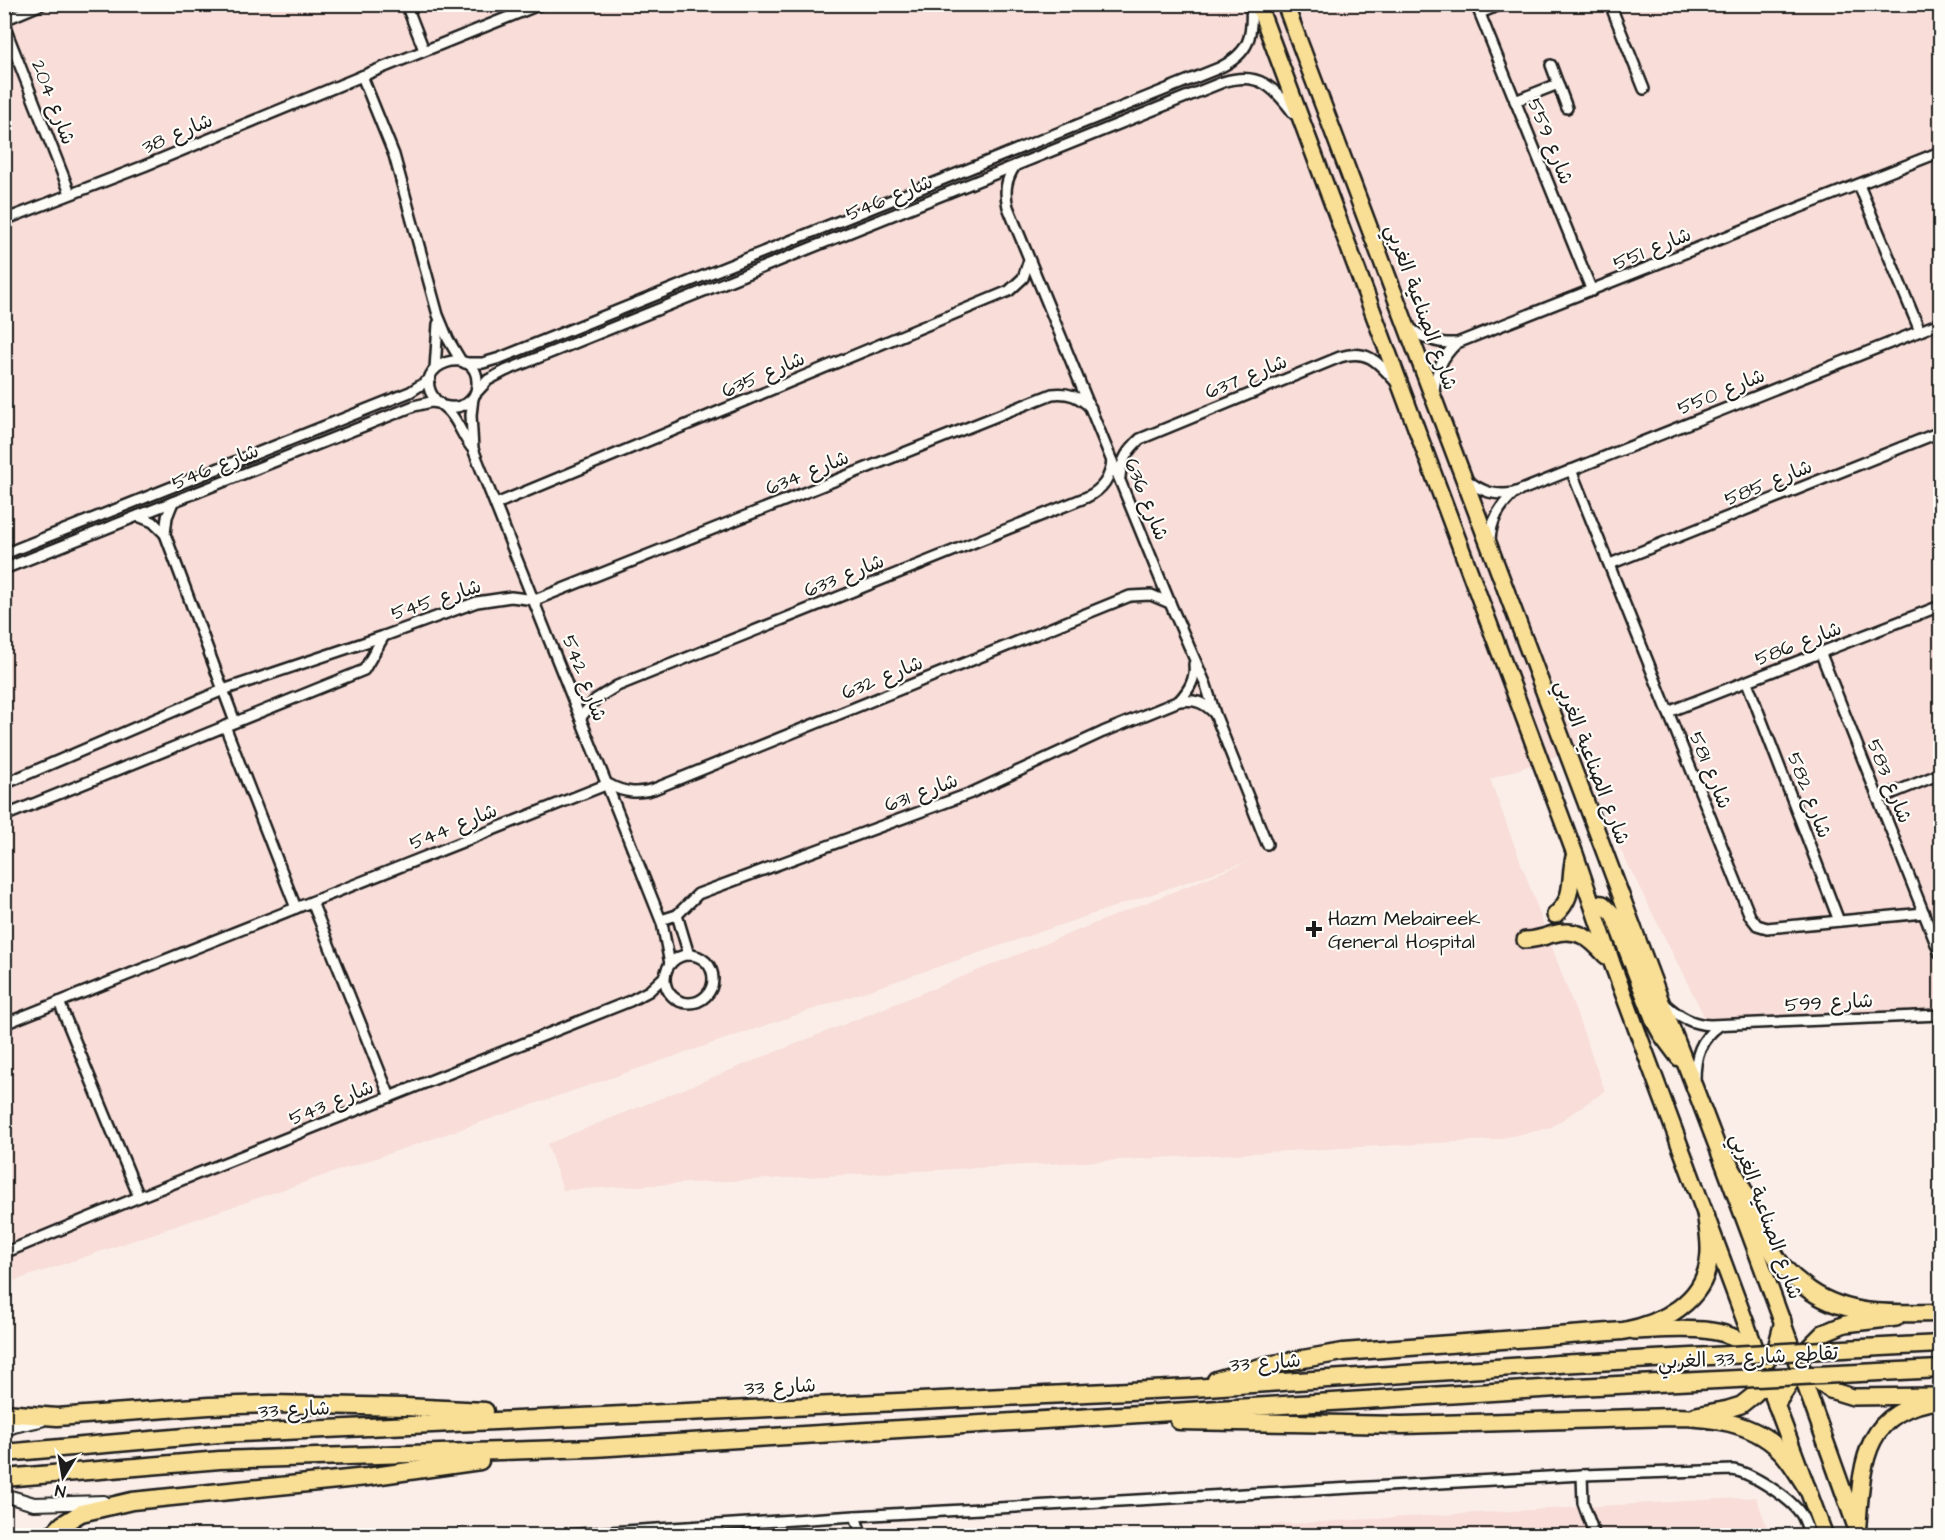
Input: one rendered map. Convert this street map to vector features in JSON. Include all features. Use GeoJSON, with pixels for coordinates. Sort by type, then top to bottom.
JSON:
{"type":"FeatureCollection","features":[{"type":"Feature","properties":{"kind":"highway"},"geometry":{"type":"LineString","coordinates":[[1720,1150],[1741,1182],[1774,1254],[1789,1273],[1807,1289],[1840,1306],[1865,1312],[1941,1313]]}},
{"type":"Feature","properties":{"kind":"highway"},"geometry":{"type":"LineString","coordinates":[[1192,1388],[1268,1365],[1343,1352],[1644,1328],[1664,1319],[1682,1306],[1696,1290],[1707,1271],[1709,1258],[1706,1216]]}},
{"type":"Feature","properties":{"kind":"highway","name":"تقاطع شارع 33 الغربي"},"geometry":{"type":"LineString","coordinates":[[1558,1364],[1941,1344]]}},
{"type":"Feature","properties":{"kind":"highway","name":"شارع 33"},"geometry":{"type":"LineString","coordinates":[[4,1453],[219,1434],[1192,1388],[1558,1364]]}},
{"type":"Feature","properties":{"kind":"highway","name":"تقاطع شارع 33 الغربي"},"geometry":{"type":"LineString","coordinates":[[1136,1415],[1557,1388],[1941,1368]]}},
{"type":"Feature","properties":{"kind":"highway"},"geometry":{"type":"LineString","coordinates":[[1858,1533],[1862,1467],[1871,1442],[1899,1413],[1941,1398]]}},
{"type":"Feature","properties":{"kind":"highway"},"geometry":{"type":"LineString","coordinates":[[4,1413],[57,1417],[209,1406],[272,1404],[417,1408],[555,1417]]}},
{"type":"Feature","properties":{"kind":"highway"},"geometry":{"type":"LineString","coordinates":[[4,1478],[219,1460],[553,1450],[1136,1415],[1201,1423],[1382,1425],[1687,1417],[1716,1420],[1739,1426],[1763,1437],[1788,1459],[1807,1488]]}},
{"type":"Feature","properties":{"kind":"highway"},"geometry":{"type":"LineString","coordinates":[[51,1536],[63,1524],[81,1514],[132,1501],[377,1476],[553,1450]]}},
{"type":"Feature","properties":{"kind":"main road"},"geometry":{"type":"LineString","coordinates":[[1258,4],[1575,854],[1598,907],[1612,963],[1807,1488],[1813,1535]]}},
{"type":"Feature","properties":{"kind":"main road","name":"شارع الصناعية الغربي"},"geometry":{"type":"LineString","coordinates":[[1285,4],[1660,999],[1720,1150],[1784,1321],[1795,1372],[1808,1390],[1858,1533]]}},
{"type":"Feature","properties":{"kind":"main road"},"geometry":{"type":"LineString","coordinates":[[1555,915],[1564,906],[1570,894],[1575,854]]}},
{"type":"Feature","properties":{"kind":"main road"},"geometry":{"type":"LineString","coordinates":[[1598,907],[1622,896]]}},
{"type":"Feature","properties":{"kind":"main road"},"geometry":{"type":"LineString","coordinates":[[1598,907],[1613,914],[1655,1023],[1668,1046],[1688,1069]]}},
{"type":"Feature","properties":{"kind":"main road"},"geometry":{"type":"LineString","coordinates":[[1525,940],[1562,932],[1575,932],[1593,941],[1612,963]]}},
{"type":"Feature","properties":{"kind":"main road"},"geometry":{"type":"LineString","coordinates":[[1776,1405],[1805,1351],[1816,1338],[1838,1326],[1852,1323],[1941,1313]]}},
{"type":"Feature","properties":{"kind":"main road"},"geometry":{"type":"LineString","coordinates":[[1762,1367],[1776,1348],[1784,1321]]}},
{"type":"Feature","properties":{"kind":"main road"},"geometry":{"type":"LineString","coordinates":[[1623,1331],[1690,1330],[1721,1333],[1749,1345],[1762,1367],[1761,1388],[1747,1401],[1728,1409],[1687,1417]]}},
{"type":"Feature","properties":{"kind":"main road"},"geometry":{"type":"LineString","coordinates":[[1752,1338],[1776,1348],[1795,1372]]}},
{"type":"Feature","properties":{"kind":"main road"},"geometry":{"type":"LineString","coordinates":[[1762,1367],[1795,1372],[1830,1390],[1853,1397],[1941,1398]]}},
{"type":"Feature","properties":{"kind":"street"},"geometry":{"type":"LineString","coordinates":[[4,20],[42,4]]}},
{"type":"Feature","properties":{"kind":"street"},"geometry":{"type":"LineString","coordinates":[[406,4],[424,50]]}},
{"type":"Feature","properties":{"kind":"street","name":"شارع 38"},"geometry":{"type":"LineString","coordinates":[[4,220],[144,166],[541,4]]}},
{"type":"Feature","properties":{"kind":"street","name":"شارع 546"},"geometry":{"type":"LineString","coordinates":[[463,362],[483,363],[500,358],[1220,68],[1240,55],[1247,45],[1251,33],[1251,4]]}},
{"type":"Feature","properties":{"kind":"street"},"geometry":{"type":"LineString","coordinates":[[1478,9],[1502,4]]}},
{"type":"Feature","properties":{"kind":"street"},"geometry":{"type":"LineString","coordinates":[[1610,4],[1644,89]]}},
{"type":"Feature","properties":{"kind":"street","name":"شارع 559"},"geometry":{"type":"LineString","coordinates":[[1478,9],[1592,291]]}},
{"type":"Feature","properties":{"kind":"street","name":"شارع 204"},"geometry":{"type":"LineString","coordinates":[[4,25],[70,193]]}},
{"type":"Feature","properties":{"kind":"street"},"geometry":{"type":"LineString","coordinates":[[1551,66],[1567,108]]}},
{"type":"Feature","properties":{"kind":"street"},"geometry":{"type":"LineString","coordinates":[[362,76],[394,155],[438,315],[448,339],[463,362],[475,373],[477,380],[474,395],[460,407],[442,404],[432,395],[430,379],[435,369],[438,315]]}},
{"type":"Feature","properties":{"kind":"street","name":"شارع 546"},"geometry":{"type":"LineString","coordinates":[[474,395],[488,380],[505,371],[1235,78],[1259,80],[1269,86],[1279,94],[1306,130]]}},
{"type":"Feature","properties":{"kind":"street"},"geometry":{"type":"LineString","coordinates":[[1515,101],[1558,84]]}},
{"type":"Feature","properties":{"kind":"street","name":"شارع 551"},"geometry":{"type":"LineString","coordinates":[[1456,343],[1941,152]]}},
{"type":"Feature","properties":{"kind":"street","name":"شارع 636"},"geometry":{"type":"LineString","coordinates":[[1015,166],[1007,181],[1006,198],[1029,260],[1206,685],[1215,714],[1267,844]]}},
{"type":"Feature","properties":{"kind":"street"},"geometry":{"type":"LineString","coordinates":[[1859,185],[1920,332]]}},
{"type":"Feature","properties":{"kind":"street","name":"شارع 635"},"geometry":{"type":"LineString","coordinates":[[496,504],[1009,291],[1023,278],[1029,260]]}},
{"type":"Feature","properties":{"kind":"street","name":"شارع 550"},"geometry":{"type":"LineString","coordinates":[[1462,476],[1481,490],[1491,494],[1514,493],[1941,323]]}},
{"type":"Feature","properties":{"kind":"street"},"geometry":{"type":"LineString","coordinates":[[1407,325],[1415,333],[1435,342],[1456,343]]}},
{"type":"Feature","properties":{"kind":"street"},"geometry":{"type":"LineString","coordinates":[[1434,401],[1436,376],[1440,363],[1456,343]]}},
{"type":"Feature","properties":{"kind":"street","name":"شارع 637"},"geometry":{"type":"LineString","coordinates":[[1120,480],[1125,456],[1140,439],[1340,357],[1350,354],[1371,357],[1402,388]]}},
{"type":"Feature","properties":{"kind":"street"},"geometry":{"type":"LineString","coordinates":[[435,369],[444,362],[463,362]]}},
{"type":"Feature","properties":{"kind":"street","name":"شارع 546"},"geometry":{"type":"LineString","coordinates":[[4,554],[410,392],[430,379]]}},
{"type":"Feature","properties":{"kind":"street","name":"شارع 634"},"geometry":{"type":"LineString","coordinates":[[535,600],[1044,396],[1069,394],[1085,402],[1090,408]]}},
{"type":"Feature","properties":{"kind":"street","name":"شارع 542"},"geometry":{"type":"LineString","coordinates":[[473,449],[471,415],[474,395]]}},
{"type":"Feature","properties":{"kind":"street","name":"شارع 546"},"geometry":{"type":"LineString","coordinates":[[4,569],[414,406],[431,402],[442,404]]}},
{"type":"Feature","properties":{"kind":"street","name":"شارع 542"},"geometry":{"type":"LineString","coordinates":[[442,404],[454,418],[473,449],[496,504],[661,920],[670,964]]}},
{"type":"Feature","properties":{"kind":"street","name":"شارع 585"},"geometry":{"type":"LineString","coordinates":[[1610,564],[1941,432]]}},
{"type":"Feature","properties":{"kind":"street","name":"شارع 633"},"geometry":{"type":"LineString","coordinates":[[581,717],[596,699],[617,686],[1095,493],[1108,479],[1112,461]]}},
{"type":"Feature","properties":{"kind":"street","name":"شارع 581"},"geometry":{"type":"LineString","coordinates":[[1571,470],[1750,916],[1757,925],[1767,928],[1924,913]]}},
{"type":"Feature","properties":{"kind":"street"},"geometry":{"type":"LineString","coordinates":[[1490,551],[1490,536],[1495,518],[1504,502],[1514,493]]}},
{"type":"Feature","properties":{"kind":"street"},"geometry":{"type":"LineString","coordinates":[[173,502],[166,517],[165,534],[235,722]]}},
{"type":"Feature","properties":{"kind":"street"},"geometry":{"type":"LineString","coordinates":[[138,516],[153,522],[165,534]]}},
{"type":"Feature","properties":{"kind":"street","name":"شارع 632"},"geometry":{"type":"LineString","coordinates":[[608,784],[630,793],[654,789],[1130,596],[1151,595],[1170,603]]}},
{"type":"Feature","properties":{"kind":"street","name":"شارع 545"},"geometry":{"type":"LineString","coordinates":[[4,816],[364,670],[384,636],[477,602],[512,597],[535,600]]}},
{"type":"Feature","properties":{"kind":"street","name":"شارع 586"},"geometry":{"type":"LineString","coordinates":[[1668,712],[1941,606]]}},
{"type":"Feature","properties":{"kind":"street"},"geometry":{"type":"LineString","coordinates":[[4,784],[223,690],[384,636]]}},
{"type":"Feature","properties":{"kind":"street","name":"شارع 583"},"geometry":{"type":"LineString","coordinates":[[1821,654],[1941,954]]}},
{"type":"Feature","properties":{"kind":"street"},"geometry":{"type":"LineString","coordinates":[[1179,701],[1193,682],[1195,670],[1193,658]]}},
{"type":"Feature","properties":{"kind":"street","name":"شارع 582"},"geometry":{"type":"LineString","coordinates":[[1747,682],[1839,921]]}},
{"type":"Feature","properties":{"kind":"street"},"geometry":{"type":"LineString","coordinates":[[1179,701],[1189,699],[1199,701],[1215,714]]}},
{"type":"Feature","properties":{"kind":"street","name":"شارع 631"},"geometry":{"type":"LineString","coordinates":[[676,915],[698,894],[971,793],[1103,732],[1179,701]]}},
{"type":"Feature","properties":{"kind":"street"},"geometry":{"type":"LineString","coordinates":[[225,726],[296,908]]}},
{"type":"Feature","properties":{"kind":"street"},"geometry":{"type":"LineString","coordinates":[[1878,799],[1941,774]]}},
{"type":"Feature","properties":{"kind":"street","name":"شارع 544"},"geometry":{"type":"LineString","coordinates":[[4,1024],[608,784]]}},
{"type":"Feature","properties":{"kind":"street"},"geometry":{"type":"LineString","coordinates":[[312,902],[390,1097]]}},
{"type":"Feature","properties":{"kind":"street"},"geometry":{"type":"LineString","coordinates":[[661,920],[676,915],[689,955]]}},
{"type":"Feature","properties":{"kind":"street"},"geometry":{"type":"LineString","coordinates":[[689,955],[705,960],[712,972],[712,986],[704,997],[691,1002],[677,1000],[668,990],[665,976],[670,964],[676,958],[689,955]]}},
{"type":"Feature","properties":{"kind":"street","name":"شارع 543"},"geometry":{"type":"LineString","coordinates":[[4,1253],[630,1001],[649,991],[665,976]]}},
{"type":"Feature","properties":{"kind":"street","name":"شارع 599"},"geometry":{"type":"LineString","coordinates":[[1660,999],[1676,1013],[1693,1023],[1720,1025],[1941,1015]]}},
{"type":"Feature","properties":{"kind":"street"},"geometry":{"type":"LineString","coordinates":[[59,1002],[140,1197]]}},
{"type":"Feature","properties":{"kind":"street"},"geometry":{"type":"LineString","coordinates":[[1696,1088],[1695,1069],[1698,1050],[1706,1036],[1720,1025]]}},
{"type":"Feature","properties":{"kind":"street"},"geometry":{"type":"LineString","coordinates":[[4,1430],[57,1417]]}},
{"type":"Feature","properties":{"kind":"street"},"geometry":{"type":"LineString","coordinates":[[549,1536],[855,1516],[1582,1475],[1733,1470],[1756,1478],[1796,1507],[1813,1535]]}},
{"type":"Feature","properties":{"kind":"street"},"geometry":{"type":"LineString","coordinates":[[1582,1475],[1583,1503],[1595,1536]]}},
{"type":"Feature","properties":{"kind":"street"},"geometry":{"type":"LineString","coordinates":[[4,1495],[22,1502],[47,1505],[132,1501]]}},
{"type":"Feature","properties":{"kind":"street"},"geometry":{"type":"LineString","coordinates":[[855,1516],[862,1536]]}},
{"type":"Feature","properties":{"kind":"shaded area"},"geometry":{"type":"Polygon","coordinates":[[[4,5],[1940,5],[1940,1012],[1705,1018],[1571,751],[1490,779],[1605,1091],[1550,1128],[1493,1140],[563,1190],[547,1144],[1252,860],[5,1284],[4,5]]]}},
{"type":"Feature","properties":{"kind":"shaded area"},"geometry":{"type":"Polygon","coordinates":[[[1756,1497],[1770,1535],[1078,1536],[1756,1497]]]}},
{"type":"Feature","properties":{"kind":"place","name":"Hazm Mebaireek General Hospital"},"geometry":{"type":"Point","coordinates":[1314,929]}}]}
